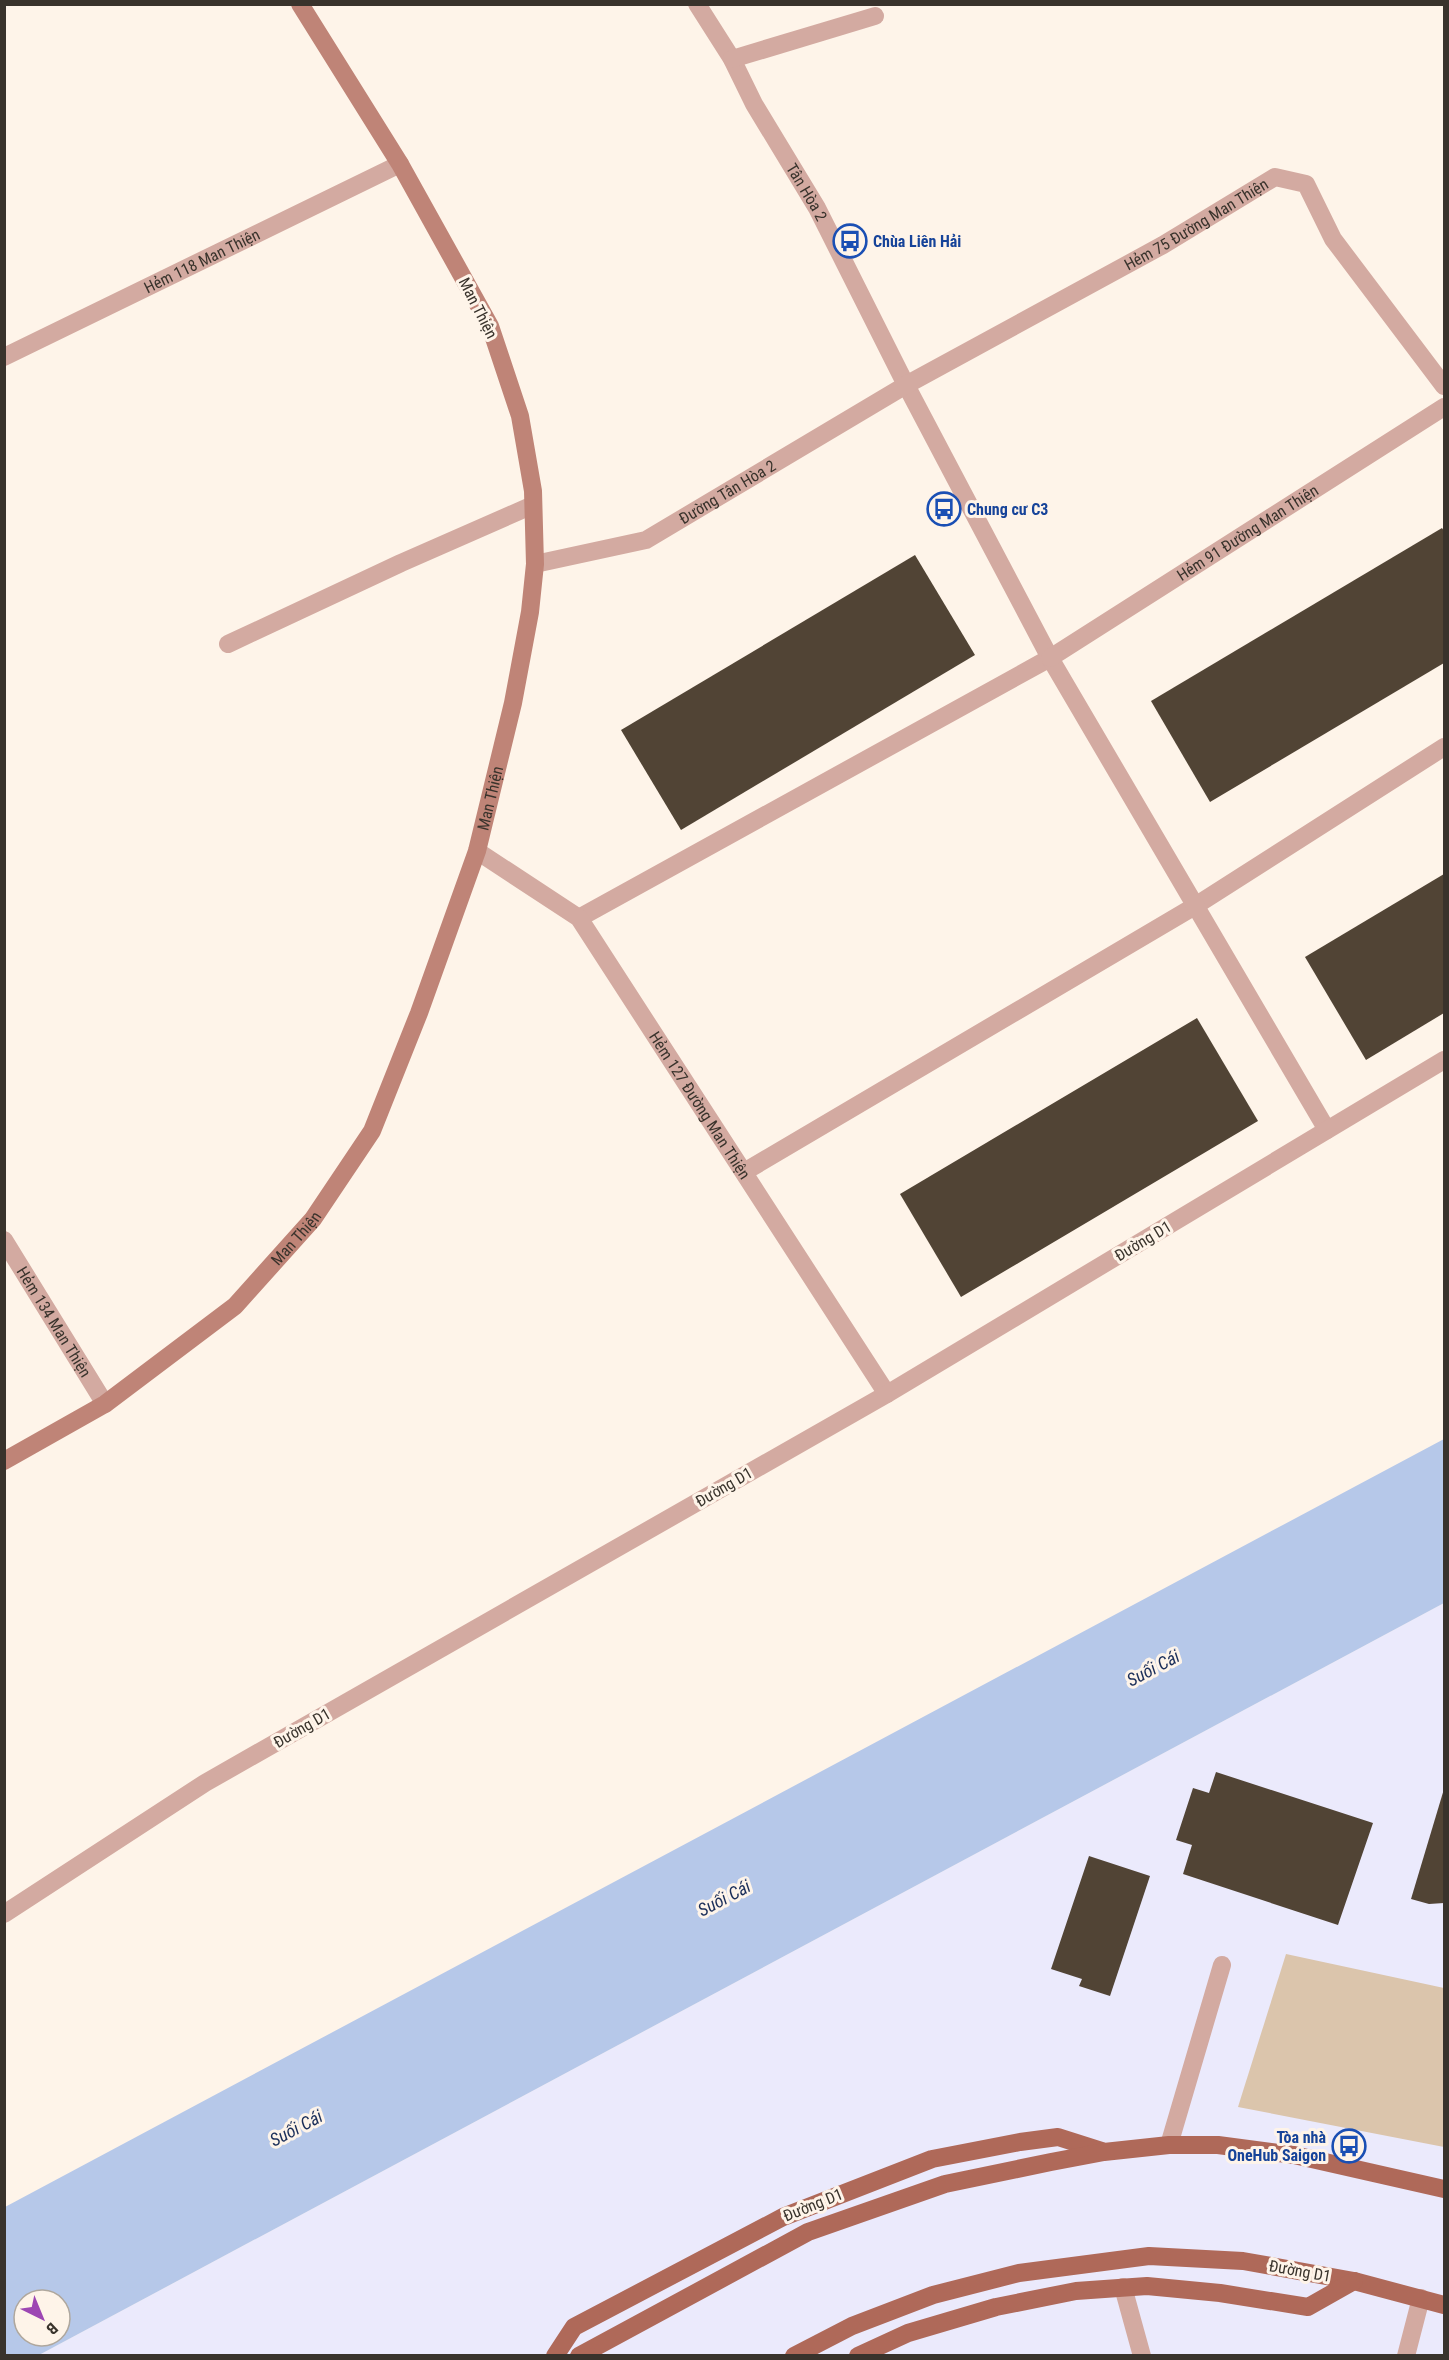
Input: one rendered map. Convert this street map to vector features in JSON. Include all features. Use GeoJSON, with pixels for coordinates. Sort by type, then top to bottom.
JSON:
{"type":"FeatureCollection","features":[{"type":"Feature","properties":{"kind":"main road","name":"Đường D1"},"geometry":{"type":"LineString","coordinates":[[555,2355],[574,2327],[783,2217],[856,2187],[932,2160],[1020,2142],[1058,2137],[1104,2151]]}},
{"type":"Feature","properties":{"kind":"main road","name":"Đường D1"},"geometry":{"type":"LineString","coordinates":[[579,2355],[808,2232],[945,2184],[1104,2151],[1168,2145],[1218,2145],[1294,2155],[1444,2189]]}},
{"type":"Feature","properties":{"kind":"main road","name":"Đường D1"},"geometry":{"type":"LineString","coordinates":[[794,2355],[852,2326],[933,2295],[1019,2273],[1149,2256],[1243,2261],[1354,2281],[1444,2305]]}},
{"type":"Feature","properties":{"kind":"main road","name":"Đường D1"},"geometry":{"type":"LineString","coordinates":[[858,2355],[908,2333],[996,2307],[1076,2291],[1147,2286],[1221,2293],[1308,2307],[1354,2281]]}},
{"type":"Feature","properties":{"kind":"street","name":"Man Thiện"},"geometry":{"type":"LineString","coordinates":[[4,1461],[105,1404],[235,1305],[320,1210],[372,1131],[419,1013],[477,851],[513,703],[530,612],[535,564],[533,505],[520,416],[490,326],[400,164],[300,4]]}},
{"type":"Feature","properties":{"kind":"street","name":"Tân Hòa 2"},"geometry":{"type":"LineString","coordinates":[[697,4],[732,59],[754,104],[817,208],[906,385],[1050,658],[1327,1130]]}},
{"type":"Feature","properties":{"kind":"street"},"geometry":{"type":"LineString","coordinates":[[732,59],[875,16]]}},
{"type":"Feature","properties":{"kind":"street","name":"Hẻm 118 Man Thiện"},"geometry":{"type":"LineString","coordinates":[[4,357],[400,164]]}},
{"type":"Feature","properties":{"kind":"street","name":"Hẻm 75 Đường Man Thiện"},"geometry":{"type":"LineString","coordinates":[[906,385],[1163,244],[1275,177],[1306,184],[1333,239],[1444,386]]}},
{"type":"Feature","properties":{"kind":"street","name":"Đường Tân Hòa 2"},"geometry":{"type":"LineString","coordinates":[[535,564],[646,540],[906,385]]}},
{"type":"Feature","properties":{"kind":"street","name":"Hẻm 91 Đường Man Thiện"},"geometry":{"type":"LineString","coordinates":[[579,918],[1050,658],[1444,407]]}},
{"type":"Feature","properties":{"kind":"street"},"geometry":{"type":"LineString","coordinates":[[228,644],[401,563],[533,505]]}},
{"type":"Feature","properties":{"kind":"street"},"geometry":{"type":"LineString","coordinates":[[744,1172],[1195,906],[1444,747]]}},
{"type":"Feature","properties":{"kind":"street","name":"Hẻm 127 Đường Man Thiện"},"geometry":{"type":"LineString","coordinates":[[477,851],[579,918],[887,1394]]}},
{"type":"Feature","properties":{"kind":"street","name":"Đường D1"},"geometry":{"type":"LineString","coordinates":[[4,1914],[205,1783],[887,1394],[1444,1060]]}},
{"type":"Feature","properties":{"kind":"street","name":"Hẻm 134 Man Thiện"},"geometry":{"type":"LineString","coordinates":[[4,1240],[105,1404]]}},
{"type":"Feature","properties":{"kind":"street"},"geometry":{"type":"LineString","coordinates":[[1168,2145],[1222,1965]]}},
{"type":"Feature","properties":{"kind":"street"},"geometry":{"type":"LineString","coordinates":[[1123,2287],[1142,2355]]}},
{"type":"Feature","properties":{"kind":"street"},"geometry":{"type":"LineString","coordinates":[[1406,2355],[1421,2298]]}},
{"type":"Feature","properties":{"kind":"shaded area"},"geometry":{"type":"Polygon","coordinates":[[[1444,1603],[1444,2355],[39,2355],[52,2348],[72,2348],[72,2337],[1444,1603]]]}},
{"type":"Feature","properties":{"kind":"shaded area"},"geometry":{"type":"Polygon","coordinates":[[[1286,1954],[1444,1988],[1444,2147],[1238,2107],[1286,1954]]]}},
{"type":"Feature","properties":{"kind":"water","name":"Suối Cái"},"geometry":{"type":"Polygon","coordinates":[[[1444,1439],[1444,1603],[72,2337],[72,2288],[12,2288],[12,2348],[52,2348],[39,2355],[5,2355],[5,2207],[1444,1439]]]}},
{"type":"Feature","properties":{"kind":"building"},"geometry":{"type":"Polygon","coordinates":[[[1442,528],[1444,531],[1444,663],[1210,802],[1151,701],[1442,528]]]}},
{"type":"Feature","properties":{"kind":"building"},"geometry":{"type":"Polygon","coordinates":[[[915,555],[975,655],[681,830],[621,730],[915,555]]]}},
{"type":"Feature","properties":{"kind":"building"},"geometry":{"type":"Polygon","coordinates":[[[1444,874],[1444,1013],[1366,1060],[1305,957],[1444,874]]]}},
{"type":"Feature","properties":{"kind":"building"},"geometry":{"type":"Polygon","coordinates":[[[1197,1018],[1258,1121],[961,1297],[900,1194],[1197,1018]]]}},
{"type":"Feature","properties":{"kind":"building"},"geometry":{"type":"Polygon","coordinates":[[[1216,1772],[1373,1823],[1338,1925],[1183,1874],[1192,1845],[1176,1840],[1193,1788],[1209,1793],[1216,1772]]]}},
{"type":"Feature","properties":{"kind":"building"},"geometry":{"type":"Polygon","coordinates":[[[1444,1789],[1444,1903],[1429,1904],[1411,1899],[1444,1789]]]}},
{"type":"Feature","properties":{"kind":"building"},"geometry":{"type":"Polygon","coordinates":[[[1089,1856],[1150,1876],[1110,1996],[1079,1986],[1082,1979],[1051,1969],[1089,1856]]]}},
{"type":"Feature","properties":{"kind":"place","name":"Chùa Liên Hải"},"geometry":{"type":"Point","coordinates":[850,241]}},
{"type":"Feature","properties":{"kind":"place","name":"Chung cư C3"},"geometry":{"type":"Point","coordinates":[944,509]}},
{"type":"Feature","properties":{"kind":"place","name":"Tòa nhà OneHub Saigon"},"geometry":{"type":"Point","coordinates":[1349,2146]}}]}
